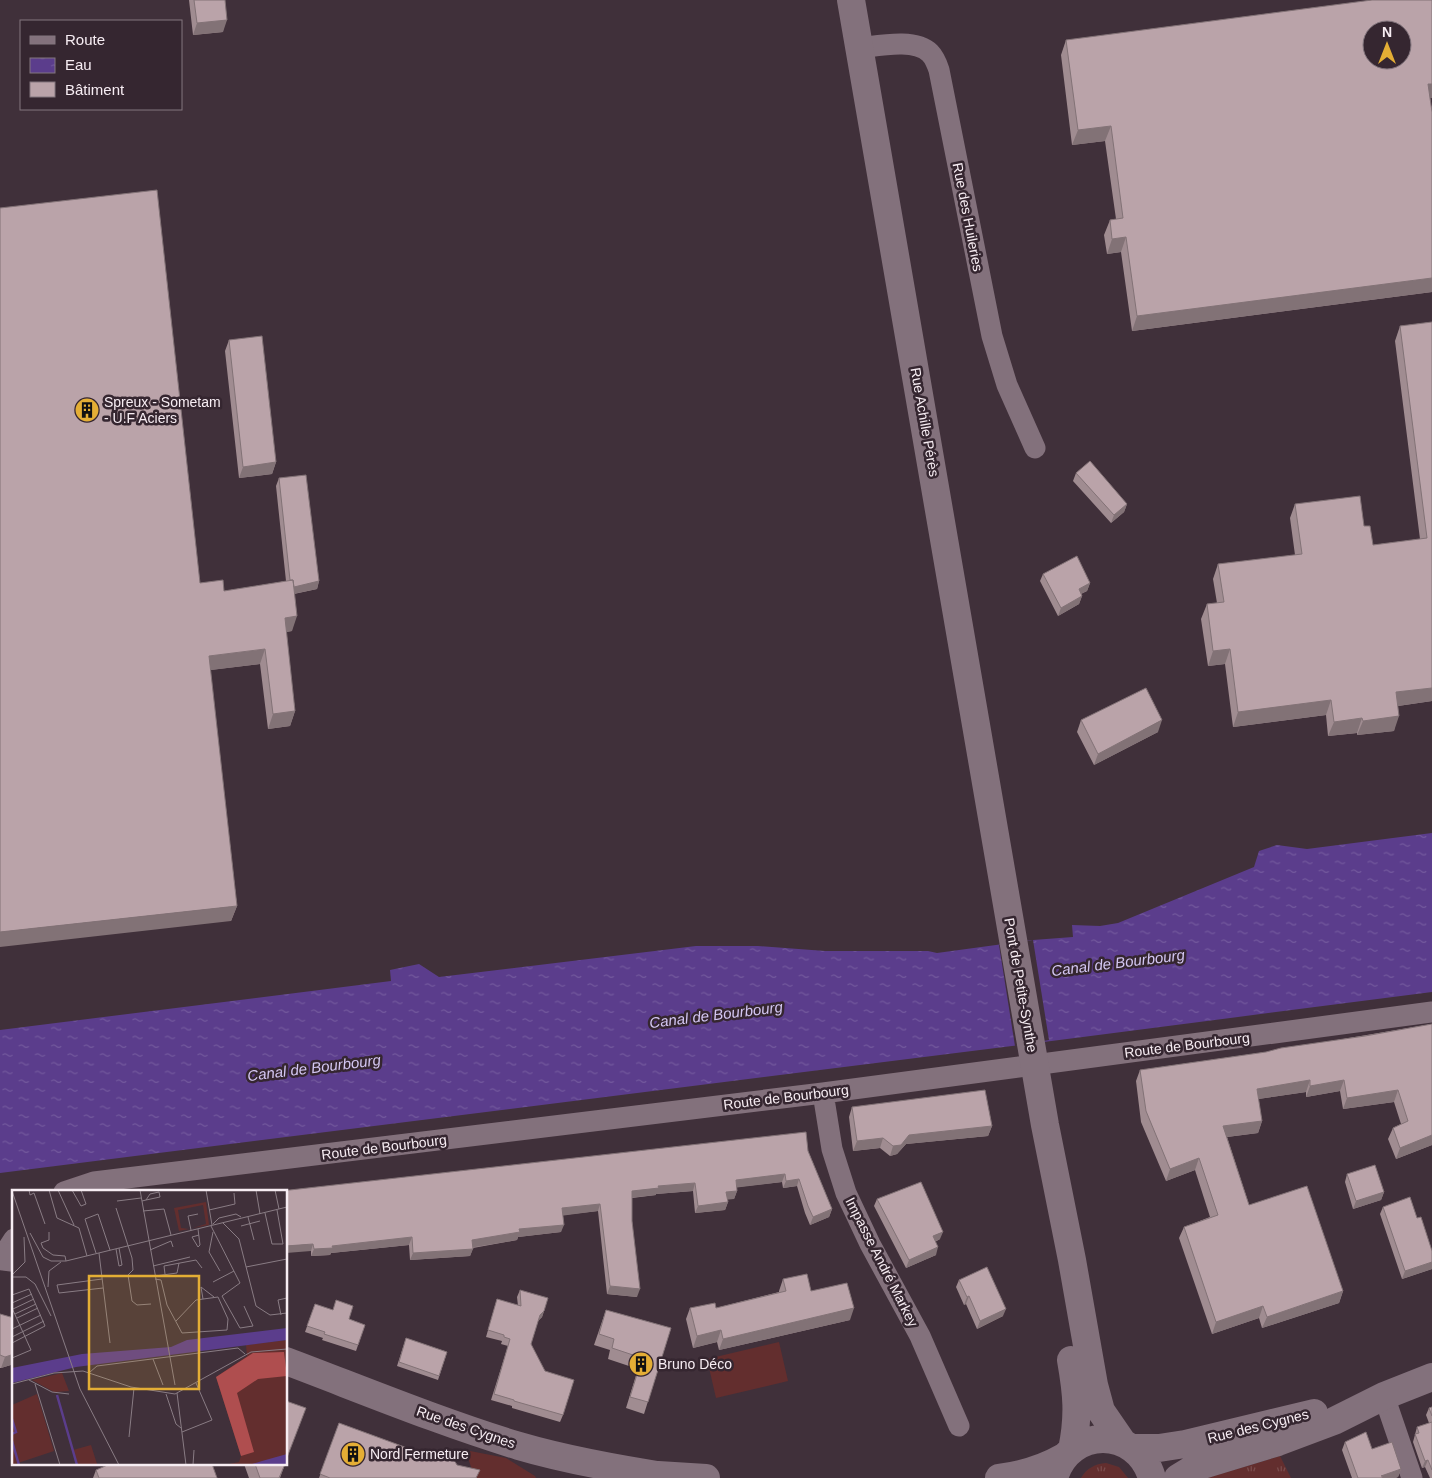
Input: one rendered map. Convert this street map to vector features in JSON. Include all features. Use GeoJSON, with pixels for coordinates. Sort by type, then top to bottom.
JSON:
{"type":"FeatureCollection","features":[{"type":"Feature","properties":{"kind":"street","name":"Rue Achille Pérès"},"geometry":{"type":"LineString","coordinates":[[851,0],[998,844]]}},
{"type":"Feature","properties":{"kind":"street","name":"Rue des Huileries"},"geometry":{"type":"LineString","coordinates":[[859,48],[894,44],[915,46],[924,48],[936,60],[992,336],[1007,385],[1035,448]]}},
{"type":"Feature","properties":{"kind":"street","name":"Pont de Petite-Synthe"},"geometry":{"type":"LineString","coordinates":[[998,844],[1045,1125]]}},
{"type":"Feature","properties":{"kind":"street","name":"Route de Bourbourg"},"geometry":{"type":"LineString","coordinates":[[70,1190],[94,1182],[823,1093],[1432,1012]]}},
{"type":"Feature","properties":{"kind":"street","name":"Impasse André Markey"},"geometry":{"type":"LineString","coordinates":[[823,1093],[832,1149],[846,1194],[870,1244],[920,1336],[960,1426]]}},
{"type":"Feature","properties":{"kind":"street"},"geometry":{"type":"LineString","coordinates":[[1045,1125],[1094,1385],[1101,1411],[1113,1430],[1127,1446],[1145,1461],[1152,1478]]}},
{"type":"Feature","properties":{"kind":"street"},"geometry":{"type":"LineString","coordinates":[[999,1478],[1031,1473],[1063,1462],[1078,1415],[1059,1284],[1045,1125]]}},
{"type":"Feature","properties":{"kind":"street","name":"Route de Bourbourg"},"geometry":{"type":"LineString","coordinates":[[108,1190],[139,1178]]}},
{"type":"Feature","properties":{"kind":"street","name":"Rue des Cygnes"},"geometry":{"type":"LineString","coordinates":[[288,1362],[584,1470],[706,1478]]}},
{"type":"Feature","properties":{"kind":"street","name":"Rue des Cygnes"},"geometry":{"type":"LineString","coordinates":[[1178,1478],[1196,1467],[1278,1442],[1334,1421],[1384,1396],[1432,1377]]}},
{"type":"Feature","properties":{"kind":"street"},"geometry":{"type":"LineString","coordinates":[[1384,1396],[1412,1478]]}},
{"type":"Feature","properties":{"kind":"street","name":"Rue des Cygnes"},"geometry":{"type":"LineString","coordinates":[[1063,1462],[1085,1442],[1108,1439],[1127,1446],[1159,1448],[1185,1444],[1384,1396]]}},
{"type":"Feature","properties":{"kind":"green space"},"geometry":{"type":"Polygon","coordinates":[[[779,1342],[788,1381],[716,1398],[707,1359],[779,1342]]]}},
{"type":"Feature","properties":{"kind":"green space"},"geometry":{"type":"Polygon","coordinates":[[[465,1450],[506,1458],[536,1478],[475,1478],[465,1450]]]}},
{"type":"Feature","properties":{"kind":"green space"},"geometry":{"type":"Polygon","coordinates":[[[1280,1456],[1291,1478],[1207,1478],[1280,1456]]]}},
{"type":"Feature","properties":{"kind":"green space"},"geometry":{"type":"Polygon","coordinates":[[[1106,1463],[1119,1467],[1128,1478],[1081,1478],[1092,1467],[1106,1463]]]}},
{"type":"Feature","properties":{"kind":"water","name":"Canal de Bourbourg"},"geometry":{"type":"Polygon","coordinates":[[[1432,833],[1432,992],[0,1173],[0,1030],[391,981],[390,970],[419,964],[439,977],[696,946],[758,946],[825,951],[928,951],[937,953],[1033,940],[1073,937],[1072,925],[1100,926],[1118,923],[1254,867],[1259,851],[1277,845],[1307,849],[1432,833]]]}},
{"type":"Feature","properties":{"kind":"pier"},"geometry":{"type":"Polygon","coordinates":[[[1033,940],[1049,1040],[1015,1046],[999,945],[1033,940]]]}},
{"type":"Feature","properties":{"kind":"building"},"geometry":{"type":"Polygon","coordinates":[[[194,0],[225,0],[227,20],[197,23],[194,0]]]}},
{"type":"Feature","properties":{"kind":"building"},"geometry":{"type":"Polygon","coordinates":[[[1372,0],[1432,0],[1432,84],[1428,84],[1432,112],[1432,278],[1137,316],[1126,237],[1112,239],[1110,220],[1123,218],[1111,126],[1078,130],[1066,40],[1372,0]]]}},
{"type":"Feature","properties":{"kind":"building","name":"Spreux - Sometam - U.F Aciers"},"geometry":{"type":"Polygon","coordinates":[[[157,190],[200,583],[223,580],[224,591],[293,580],[297,616],[285,618],[295,711],[273,714],[265,649],[209,656],[237,906],[0,932],[0,208],[157,190]]]}},
{"type":"Feature","properties":{"kind":"building"},"geometry":{"type":"Polygon","coordinates":[[[1432,322],[1432,688],[1396,692],[1399,716],[1363,721],[1362,718],[1334,722],[1331,700],[1238,712],[1230,649],[1213,651],[1207,604],[1224,602],[1218,564],[1302,554],[1295,504],[1360,496],[1364,526],[1370,526],[1373,545],[1427,538],[1400,326],[1432,322]]]}},
{"type":"Feature","properties":{"kind":"building"},"geometry":{"type":"Polygon","coordinates":[[[262,336],[276,462],[243,467],[229,340],[262,336]]]}},
{"type":"Feature","properties":{"kind":"building"},"geometry":{"type":"Polygon","coordinates":[[[1090,461],[1127,504],[1114,515],[1076,473],[1090,461]]]}},
{"type":"Feature","properties":{"kind":"building"},"geometry":{"type":"Polygon","coordinates":[[[306,475],[319,581],[294,587],[293,580],[290,580],[279,478],[306,475]]]}},
{"type":"Feature","properties":{"kind":"building"},"geometry":{"type":"Polygon","coordinates":[[[1077,556],[1090,583],[1079,589],[1082,596],[1061,608],[1043,574],[1077,556]]]}},
{"type":"Feature","properties":{"kind":"building"},"geometry":{"type":"Polygon","coordinates":[[[1146,688],[1162,720],[1098,754],[1081,720],[1146,688]]]}},
{"type":"Feature","properties":{"kind":"building"},"geometry":{"type":"Polygon","coordinates":[[[1432,1024],[1432,1135],[1400,1148],[1393,1128],[1408,1121],[1398,1090],[1347,1098],[1344,1080],[1310,1086],[1310,1080],[1257,1089],[1262,1121],[1223,1126],[1249,1205],[1307,1186],[1343,1291],[1267,1317],[1263,1306],[1216,1322],[1184,1227],[1218,1215],[1199,1158],[1170,1169],[1146,1111],[1140,1070],[1266,1052],[1432,1024]]]}},
{"type":"Feature","properties":{"kind":"building"},"geometry":{"type":"Polygon","coordinates":[[[985,1090],[992,1126],[909,1135],[901,1145],[893,1146],[883,1138],[857,1141],[852,1107],[985,1090]]]}},
{"type":"Feature","properties":{"kind":"building"},"geometry":{"type":"Polygon","coordinates":[[[806,1132],[808,1151],[832,1209],[813,1217],[799,1179],[786,1181],[785,1174],[736,1180],[737,1191],[726,1192],[728,1202],[698,1206],[695,1183],[658,1186],[659,1188],[632,1191],[632,1221],[640,1289],[610,1286],[600,1204],[562,1208],[564,1225],[519,1229],[520,1232],[472,1240],[473,1249],[413,1253],[412,1237],[314,1249],[313,1244],[288,1246],[288,1190],[806,1132]]]}},
{"type":"Feature","properties":{"kind":"building"},"geometry":{"type":"Polygon","coordinates":[[[1375,1165],[1384,1192],[1356,1201],[1347,1174],[1375,1165]]]}},
{"type":"Feature","properties":{"kind":"building"},"geometry":{"type":"Polygon","coordinates":[[[921,1182],[943,1232],[933,1236],[938,1247],[909,1260],[877,1199],[921,1182]]]}},
{"type":"Feature","properties":{"kind":"building"},"geometry":{"type":"Polygon","coordinates":[[[1410,1197],[1417,1218],[1421,1217],[1432,1251],[1432,1262],[1405,1271],[1383,1207],[1410,1197]]]}},
{"type":"Feature","properties":{"kind":"building"},"geometry":{"type":"Polygon","coordinates":[[[987,1267],[1006,1309],[980,1321],[969,1296],[967,1297],[959,1280],[987,1267]]]}},
{"type":"Feature","properties":{"kind":"building"},"geometry":{"type":"Polygon","coordinates":[[[807,1274],[811,1291],[847,1283],[854,1308],[723,1339],[721,1330],[697,1336],[690,1308],[715,1303],[716,1308],[786,1291],[783,1279],[807,1274]]]}},
{"type":"Feature","properties":{"kind":"building"},"geometry":{"type":"Polygon","coordinates":[[[520,1290],[548,1298],[544,1311],[540,1315],[531,1344],[545,1371],[574,1380],[563,1415],[494,1394],[510,1339],[488,1330],[497,1299],[521,1306],[520,1290]]]}},
{"type":"Feature","properties":{"kind":"building"},"geometry":{"type":"Polygon","coordinates":[[[336,1300],[353,1306],[349,1319],[365,1325],[358,1345],[324,1334],[325,1332],[307,1326],[315,1304],[333,1310],[336,1300]]]}},
{"type":"Feature","properties":{"kind":"building","name":"Bruno Déco"},"geometry":{"type":"Polygon","coordinates":[[[606,1310],[671,1328],[648,1402],[630,1397],[642,1358],[612,1348],[614,1339],[599,1334],[606,1310]]]}},
{"type":"Feature","properties":{"kind":"building"},"geometry":{"type":"Polygon","coordinates":[[[0,1314],[12,1317],[12,1355],[5,1357],[0,1355],[0,1314]]]}},
{"type":"Feature","properties":{"kind":"building"},"geometry":{"type":"Polygon","coordinates":[[[406,1338],[447,1352],[439,1376],[399,1362],[406,1338]]]}},
{"type":"Feature","properties":{"kind":"building"},"geometry":{"type":"Polygon","coordinates":[[[288,1402],[306,1408],[288,1455],[288,1402]]]}},
{"type":"Feature","properties":{"kind":"building"},"geometry":{"type":"Polygon","coordinates":[[[1432,1422],[1432,1470],[1428,1460],[1425,1461],[1415,1434],[1419,1433],[1417,1427],[1432,1422]]]}},
{"type":"Feature","properties":{"kind":"building"},"geometry":{"type":"Polygon","coordinates":[[[339,1423],[440,1460],[450,1453],[457,1465],[480,1470],[476,1478],[330,1478],[320,1474],[339,1423]]]}},
{"type":"Feature","properties":{"kind":"building"},"geometry":{"type":"Polygon","coordinates":[[[1366,1432],[1372,1449],[1392,1442],[1401,1469],[1381,1476],[1383,1476],[1382,1478],[1358,1478],[1345,1442],[1366,1432]]]}},
{"type":"Feature","properties":{"kind":"building"},"geometry":{"type":"Polygon","coordinates":[[[105,1466],[213,1466],[217,1478],[99,1478],[96,1470],[105,1466]]]}},
{"type":"Feature","properties":{"kind":"building"},"geometry":{"type":"Polygon","coordinates":[[[256,1466],[284,1466],[279,1478],[260,1478],[256,1466]]]}},
{"type":"Feature","properties":{"kind":"place","name":"Spreux - Sometam - U.F Aciers"},"geometry":{"type":"Point","coordinates":[87,410]}},
{"type":"Feature","properties":{"kind":"place","name":"Bruno Déco"},"geometry":{"type":"Point","coordinates":[641,1364]}},
{"type":"Feature","properties":{"kind":"place","name":"Nord Fermeture"},"geometry":{"type":"Point","coordinates":[353,1454]}}]}
